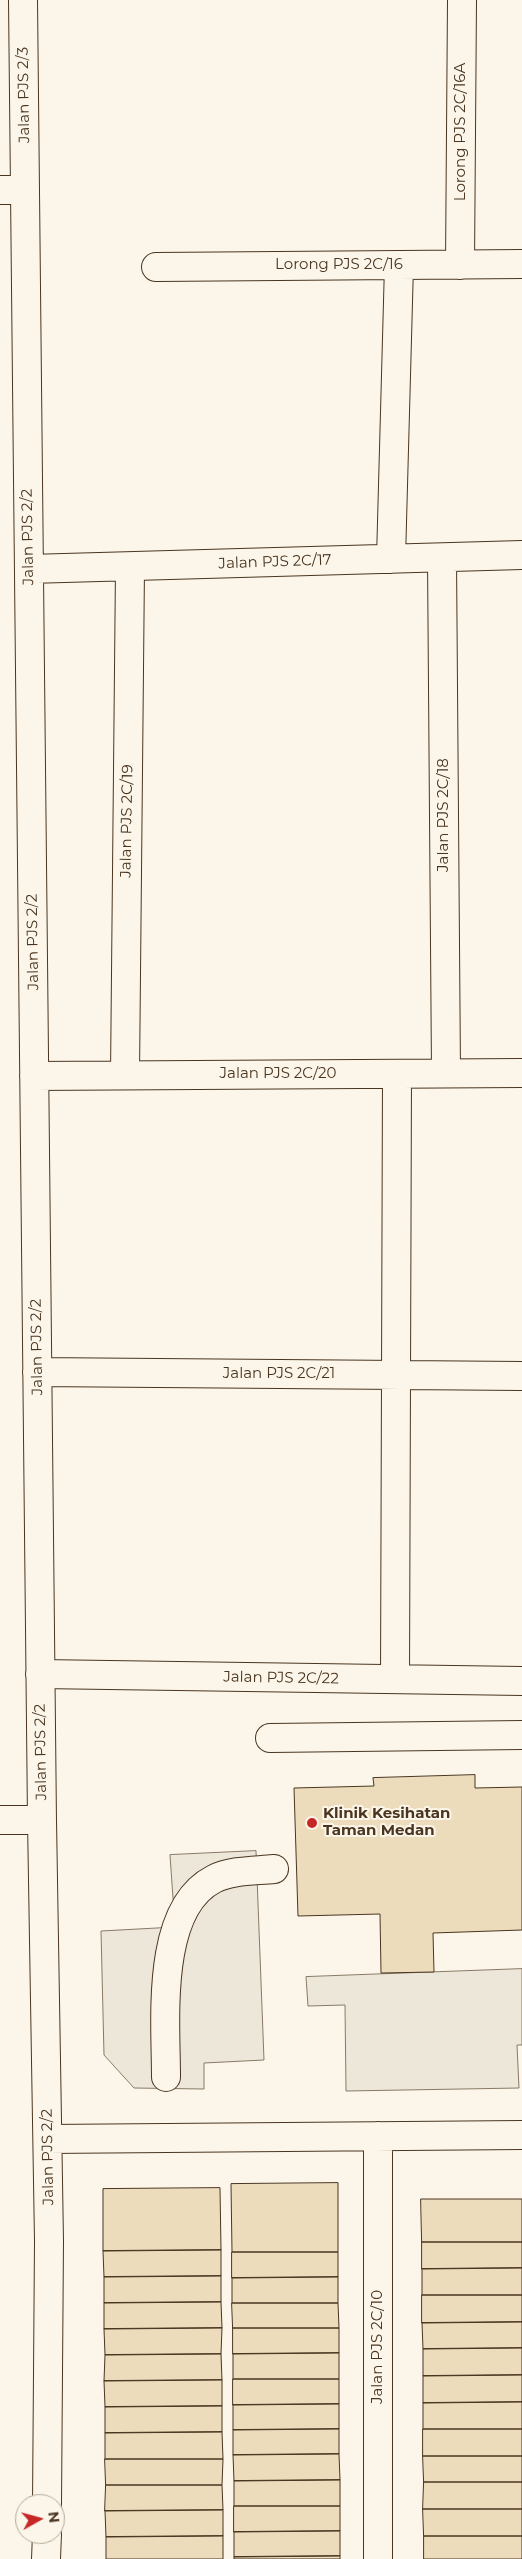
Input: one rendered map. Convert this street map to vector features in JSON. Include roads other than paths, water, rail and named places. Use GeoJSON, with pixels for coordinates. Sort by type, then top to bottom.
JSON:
{"type":"FeatureCollection","features":[{"type":"Feature","properties":{"kind":"street","name":"Jalan PJS 2/3"},"geometry":{"type":"LineString","coordinates":[[12,190],[23,0]]}},
{"type":"Feature","properties":{"kind":"street","name":"Lorong PJS 2C/16A"},"geometry":{"type":"LineString","coordinates":[[460,265],[462,0]]}},
{"type":"Feature","properties":{"kind":"street","name":"Jalan PJS 2/2"},"geometry":{"type":"LineString","coordinates":[[12,190],[29,569],[40,1674],[48,2139],[47,2494]]}},
{"type":"Feature","properties":{"kind":"street","name":"Lorong PJS 2C/16"},"geometry":{"type":"LineString","coordinates":[[156,267],[522,264]]}},
{"type":"Feature","properties":{"kind":"street"},"geometry":{"type":"LineString","coordinates":[[391,559],[399,265]]}},
{"type":"Feature","properties":{"kind":"street","name":"Jalan PJS 2C/17"},"geometry":{"type":"LineString","coordinates":[[29,569],[522,555]]}},
{"type":"Feature","properties":{"kind":"street","name":"Jalan PJS 2C/18"},"geometry":{"type":"LineString","coordinates":[[442,558],[446,1073]]}},
{"type":"Feature","properties":{"kind":"street","name":"Jalan PJS 2C/19"},"geometry":{"type":"LineString","coordinates":[[125,1075],[130,566]]}},
{"type":"Feature","properties":{"kind":"street","name":"Jalan PJS 2C/20"},"geometry":{"type":"LineString","coordinates":[[34,1076],[522,1073]]}},
{"type":"Feature","properties":{"kind":"street"},"geometry":{"type":"LineString","coordinates":[[395,1679],[397,1074]]}},
{"type":"Feature","properties":{"kind":"street","name":"Jalan PJS 2C/21"},"geometry":{"type":"LineString","coordinates":[[37,1372],[522,1376]]}},
{"type":"Feature","properties":{"kind":"street","name":"Jalan PJS 2C/22"},"geometry":{"type":"LineString","coordinates":[[40,1674],[522,1681]]}},
{"type":"Feature","properties":{"kind":"street"},"geometry":{"type":"LineString","coordinates":[[270,1738],[522,1735]]}},
{"type":"Feature","properties":{"kind":"street"},"geometry":{"type":"LineString","coordinates":[[0,1820],[42,1820]]}},
{"type":"Feature","properties":{"kind":"street"},"geometry":{"type":"LineString","coordinates":[[166,2076],[166,1976],[182,1916],[198,1890],[215,1878],[236,1873],[274,1869]]}},
{"type":"Feature","properties":{"kind":"street"},"geometry":{"type":"LineString","coordinates":[[48,2139],[522,2135]]}},
{"type":"Feature","properties":{"kind":"street","name":"Jalan PJS 2C/10"},"geometry":{"type":"LineString","coordinates":[[378,2136],[378,2559]]}},
{"type":"Feature","properties":{"kind":"street"},"geometry":{"type":"LineString","coordinates":[[46,2544],[46,2559]]}},
{"type":"Feature","properties":{"kind":"place","name":"Klinik Kesihatan Taman Medan"},"geometry":{"type":"Point","coordinates":[312,1823]}}]}
